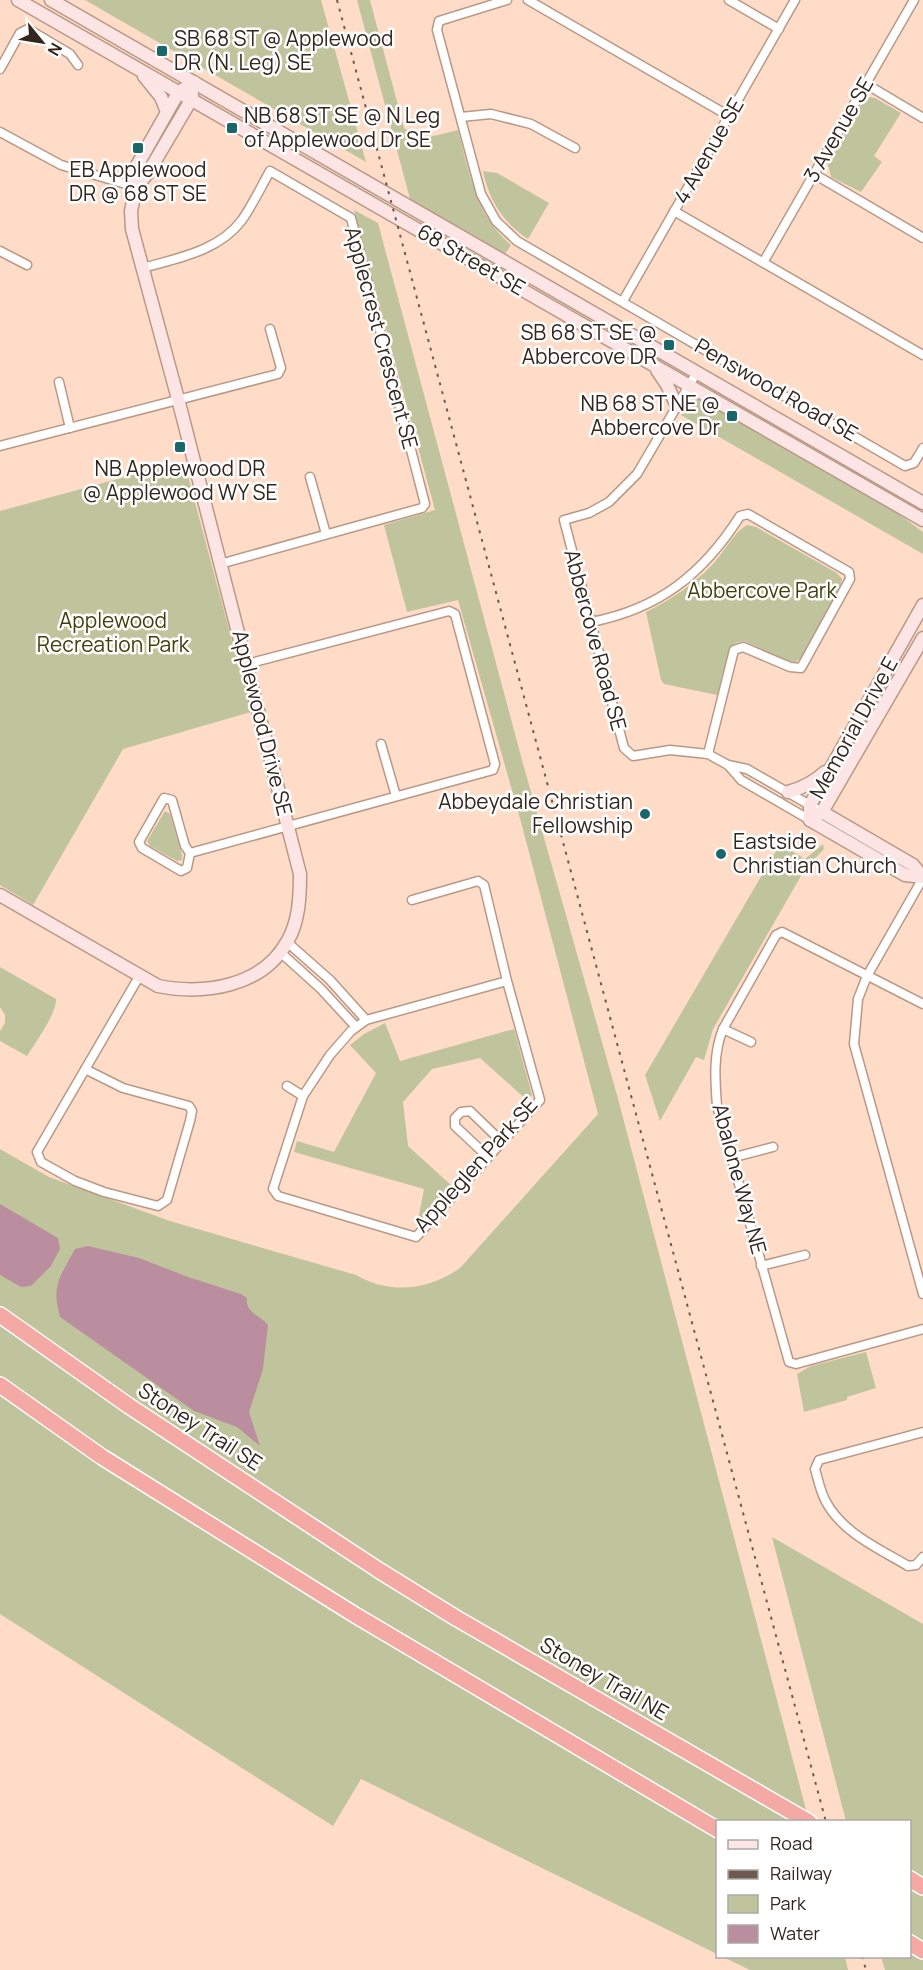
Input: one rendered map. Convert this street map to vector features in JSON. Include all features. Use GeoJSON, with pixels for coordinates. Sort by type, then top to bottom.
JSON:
{"type":"FeatureCollection","features":[{"type":"Feature","properties":{"kind":"highway","name":"Stoney Trail SE"},"geometry":{"type":"LineString","coordinates":[[0,1315],[129,1406],[380,1571]]}},
{"type":"Feature","properties":{"kind":"highway"},"geometry":{"type":"LineString","coordinates":[[0,1385],[102,1457],[354,1615],[716,1829]]}},
{"type":"Feature","properties":{"kind":"highway","name":"Stoney Trail NE"},"geometry":{"type":"LineString","coordinates":[[380,1571],[456,1618],[807,1820]]}},
{"type":"Feature","properties":{"kind":"main road","name":"68 Street SE"},"geometry":{"type":"LineString","coordinates":[[18,0],[923,520]]}},
{"type":"Feature","properties":{"kind":"main road","name":"68 Street SE"},"geometry":{"type":"LineString","coordinates":[[51,0],[923,503]]}},
{"type":"Feature","properties":{"kind":"main road"},"geometry":{"type":"LineString","coordinates":[[139,70],[161,97],[167,112]]}},
{"type":"Feature","properties":{"kind":"main road"},"geometry":{"type":"LineString","coordinates":[[135,187],[148,173],[191,100],[194,82]]}},
{"type":"Feature","properties":{"kind":"main road","name":"Applewood Drive SE"},"geometry":{"type":"LineString","coordinates":[[0,895],[158,986],[180,990],[213,988],[244,979],[265,967],[284,947],[296,920],[300,896],[300,874],[132,229],[131,211],[135,169],[178,93],[194,82]]}},
{"type":"Feature","properties":{"kind":"main road"},"geometry":{"type":"LineString","coordinates":[[655,366],[668,385],[677,406]]}},
{"type":"Feature","properties":{"kind":"main road","name":"Memorial Drive E"},"geometry":{"type":"LineString","coordinates":[[810,820],[810,805],[923,605]]}},
{"type":"Feature","properties":{"kind":"main road","name":"Memorial Drive E"},"geometry":{"type":"LineString","coordinates":[[810,820],[822,812],[923,638]]}},
{"type":"Feature","properties":{"kind":"main road"},"geometry":{"type":"LineString","coordinates":[[788,792],[801,788],[816,779],[832,765]]}},
{"type":"Feature","properties":{"kind":"main road"},"geometry":{"type":"LineString","coordinates":[[822,812],[913,865],[923,878]]}},
{"type":"Feature","properties":{"kind":"main road"},"geometry":{"type":"LineString","coordinates":[[810,820],[905,875],[923,878]]}},
{"type":"Feature","properties":{"kind":"street"},"geometry":{"type":"LineString","coordinates":[[507,0],[440,21],[437,30],[481,194],[496,221],[517,241],[622,301]]}},
{"type":"Feature","properties":{"kind":"street"},"geometry":{"type":"LineString","coordinates":[[528,0],[729,116]]}},
{"type":"Feature","properties":{"kind":"street"},"geometry":{"type":"LineString","coordinates":[[729,0],[779,29]]}},
{"type":"Feature","properties":{"kind":"street","name":"4 Avenue SE"},"geometry":{"type":"LineString","coordinates":[[622,301],[795,0]]}},
{"type":"Feature","properties":{"kind":"street","name":"3 Avenue SE"},"geometry":{"type":"LineString","coordinates":[[764,261],[914,0]]}},
{"type":"Feature","properties":{"kind":"street"},"geometry":{"type":"LineString","coordinates":[[0,69],[20,33],[28,29],[70,54],[78,64]]}},
{"type":"Feature","properties":{"kind":"street"},"geometry":{"type":"LineString","coordinates":[[866,84],[923,118]]}},
{"type":"Feature","properties":{"kind":"street"},"geometry":{"type":"LineString","coordinates":[[461,117],[491,114],[531,124],[575,148]]}},
{"type":"Feature","properties":{"kind":"street"},"geometry":{"type":"LineString","coordinates":[[0,132],[61,165],[135,187]]}},
{"type":"Feature","properties":{"kind":"street","name":"Applecrest Crescent SE"},"geometry":{"type":"LineString","coordinates":[[143,268],[195,253],[218,242],[241,221],[270,171],[351,218],[425,504],[422,508],[220,564]]}},
{"type":"Feature","properties":{"kind":"street"},"geometry":{"type":"LineString","coordinates":[[814,174],[923,238]]}},
{"type":"Feature","properties":{"kind":"street"},"geometry":{"type":"LineString","coordinates":[[675,211],[923,355]]}},
{"type":"Feature","properties":{"kind":"street"},"geometry":{"type":"LineString","coordinates":[[0,251],[27,265]]}},
{"type":"Feature","properties":{"kind":"street","name":"Penswood Road SE"},"geometry":{"type":"LineString","coordinates":[[622,301],[905,466],[914,463],[923,448]]}},
{"type":"Feature","properties":{"kind":"street"},"geometry":{"type":"LineString","coordinates":[[0,446],[278,374],[281,368],[270,329]]}},
{"type":"Feature","properties":{"kind":"street"},"geometry":{"type":"LineString","coordinates":[[677,406],[697,372]]}},
{"type":"Feature","properties":{"kind":"street"},"geometry":{"type":"LineString","coordinates":[[58,382],[70,428]]}},
{"type":"Feature","properties":{"kind":"street","name":"Abbercove Road SE"},"geometry":{"type":"LineString","coordinates":[[677,406],[637,474],[621,491],[609,502],[589,513],[564,520],[624,748],[633,756],[670,750],[708,754]]}},
{"type":"Feature","properties":{"kind":"street"},"geometry":{"type":"LineString","coordinates":[[310,477],[326,534]]}},
{"type":"Feature","properties":{"kind":"street"},"geometry":{"type":"LineString","coordinates":[[591,622],[616,617],[666,594],[696,571],[723,543],[740,516],[748,514],[849,572],[850,579],[801,668],[790,667],[743,647],[735,650],[708,754],[728,765],[747,769],[822,812]]}},
{"type":"Feature","properties":{"kind":"street"},"geometry":{"type":"LineString","coordinates":[[190,853],[493,770],[495,764],[455,614],[449,610],[247,664]]}},
{"type":"Feature","properties":{"kind":"street"},"geometry":{"type":"LineString","coordinates":[[381,744],[396,796]]}},
{"type":"Feature","properties":{"kind":"street"},"geometry":{"type":"LineString","coordinates":[[728,765],[741,780],[810,820]]}},
{"type":"Feature","properties":{"kind":"street"},"geometry":{"type":"LineString","coordinates":[[164,798],[172,800],[185,846],[190,853],[187,868],[181,871],[142,848],[139,842],[164,798]]}},
{"type":"Feature","properties":{"kind":"street"},"geometry":{"type":"LineString","coordinates":[[923,878],[867,976],[858,999],[854,1044],[923,1294]]}},
{"type":"Feature","properties":{"kind":"street"},"geometry":{"type":"LineString","coordinates":[[412,900],[478,881],[484,885],[507,981]]}},
{"type":"Feature","properties":{"kind":"street","name":"Abalone Way NE"},"geometry":{"type":"LineString","coordinates":[[867,976],[782,932],[776,935],[718,1040],[714,1072],[717,1106],[789,1362],[796,1364],[923,1329]]}},
{"type":"Feature","properties":{"kind":"street"},"geometry":{"type":"LineString","coordinates":[[284,947],[330,980],[366,1020]]}},
{"type":"Feature","properties":{"kind":"street"},"geometry":{"type":"LineString","coordinates":[[284,947],[356,1027]]}},
{"type":"Feature","properties":{"kind":"street"},"geometry":{"type":"LineString","coordinates":[[86,1069],[123,1088],[189,1106],[192,1112],[190,1121],[167,1200],[158,1206],[104,1192],[75,1181],[41,1162],[37,1152],[140,975]]}},
{"type":"Feature","properties":{"kind":"street"},"geometry":{"type":"LineString","coordinates":[[867,976],[923,1004]]}},
{"type":"Feature","properties":{"kind":"street"},"geometry":{"type":"LineString","coordinates":[[321,989],[330,980]]}},
{"type":"Feature","properties":{"kind":"street","name":"Appleglen Park SE"},"geometry":{"type":"LineString","coordinates":[[507,981],[540,1100],[416,1237],[278,1196],[273,1189],[303,1096],[330,1055],[356,1027],[366,1020],[507,981]]}},
{"type":"Feature","properties":{"kind":"street"},"geometry":{"type":"LineString","coordinates":[[723,1029],[751,1042]]}},
{"type":"Feature","properties":{"kind":"street"},"geometry":{"type":"LineString","coordinates":[[287,1086],[303,1096]]}},
{"type":"Feature","properties":{"kind":"street"},"geometry":{"type":"LineString","coordinates":[[487,1156],[455,1126],[455,1118],[461,1112],[470,1111],[501,1141]]}},
{"type":"Feature","properties":{"kind":"street"},"geometry":{"type":"LineString","coordinates":[[731,1158],[773,1147]]}},
{"type":"Feature","properties":{"kind":"street"},"geometry":{"type":"LineString","coordinates":[[762,1266],[805,1254]]}},
{"type":"Feature","properties":{"kind":"street"},"geometry":{"type":"LineString","coordinates":[[923,1432],[819,1460],[815,1469],[824,1499],[835,1515],[852,1532],[908,1566],[916,1565],[923,1557]]}},
{"type":"Feature","properties":{"kind":"green space"},"geometry":{"type":"Polygon","coordinates":[[[85,0],[321,0],[366,162],[85,0]]]}},
{"type":"Feature","properties":{"kind":"green space"},"geometry":{"type":"Polygon","coordinates":[[[357,0],[370,0],[404,128],[421,139],[458,130],[475,192],[490,220],[511,245],[505,254],[410,199],[357,0]]]}},
{"type":"Feature","properties":{"kind":"green space"},"geometry":{"type":"Polygon","coordinates":[[[869,97],[901,113],[874,156],[882,162],[861,192],[831,177],[828,165],[863,101],[869,97]]]}},
{"type":"Feature","properties":{"kind":"green space"},"geometry":{"type":"Polygon","coordinates":[[[483,171],[497,173],[549,203],[528,239],[511,226],[498,210],[489,192],[483,171]]]}},
{"type":"Feature","properties":{"kind":"green space"},"geometry":{"type":"Polygon","coordinates":[[[354,210],[378,223],[522,760],[617,1095],[809,1820],[716,1820],[716,1954],[361,1779],[333,1826],[0,1614],[0,1149],[49,1177],[170,1221],[356,1275],[382,1285],[409,1287],[435,1281],[460,1268],[598,1114],[521,822],[458,600],[407,612],[384,525],[435,510],[354,210]]]}},
{"type":"Feature","properties":{"kind":"green space"},"geometry":{"type":"Polygon","coordinates":[[[697,399],[703,400],[882,502],[923,532],[923,554],[681,415],[686,406],[697,399]]]}},
{"type":"Feature","properties":{"kind":"green space","name":"Applewood Recreation Park"},"geometry":{"type":"Polygon","coordinates":[[[184,461],[251,712],[123,749],[33,905],[0,885],[0,511],[184,461]]]}},
{"type":"Feature","properties":{"kind":"green space","name":"Abbercove Park"},"geometry":{"type":"Polygon","coordinates":[[[748,525],[756,527],[837,573],[842,579],[840,587],[801,658],[796,662],[786,661],[741,641],[734,644],[729,651],[717,695],[664,684],[661,680],[646,612],[690,585],[714,563],[739,531],[748,525]]]}},
{"type":"Feature","properties":{"kind":"green space"},"geometry":{"type":"Polygon","coordinates":[[[165,811],[170,814],[182,860],[177,861],[150,846],[147,841],[165,811]]]}},
{"type":"Feature","properties":{"kind":"green space"},"geometry":{"type":"Polygon","coordinates":[[[780,844],[805,859],[823,844],[824,849],[805,869],[713,1029],[704,1060],[696,1057],[660,1121],[645,1075],[780,844]]]}},
{"type":"Feature","properties":{"kind":"green space"},"geometry":{"type":"Polygon","coordinates":[[[0,967],[56,999],[49,1020],[27,1056],[0,1041],[0,1031],[5,1023],[5,1015],[0,1007],[0,967]]]}},
{"type":"Feature","properties":{"kind":"green space"},"geometry":{"type":"Polygon","coordinates":[[[385,1023],[400,1061],[514,1029],[532,1095],[528,1101],[480,1058],[432,1069],[403,1102],[408,1146],[451,1185],[417,1225],[424,1189],[294,1152],[297,1141],[334,1152],[376,1073],[350,1045],[364,1034],[385,1023]]]}},
{"type":"Feature","properties":{"kind":"green space"},"geometry":{"type":"Polygon","coordinates":[[[866,1352],[876,1388],[847,1397],[847,1400],[804,1412],[797,1374],[811,1366],[866,1352]]]}},
{"type":"Feature","properties":{"kind":"green space"},"geometry":{"type":"Polygon","coordinates":[[[772,1537],[923,1624],[923,1970],[885,1970],[881,1958],[911,1958],[911,1820],[846,1820],[772,1537]]]}},
{"type":"Feature","properties":{"kind":"green space"},"geometry":{"type":"Polygon","coordinates":[[[725,1958],[845,1958],[848,1970],[750,1970],[725,1958]]]}},
{"type":"Feature","properties":{"kind":"water"},"geometry":{"type":"Polygon","coordinates":[[[0,1204],[58,1238],[60,1249],[51,1266],[31,1286],[21,1287],[0,1275],[0,1204]]]}},
{"type":"Feature","properties":{"kind":"water"},"geometry":{"type":"Polygon","coordinates":[[[88,1246],[139,1258],[247,1298],[248,1307],[268,1325],[263,1369],[249,1412],[260,1446],[237,1427],[194,1411],[60,1317],[56,1297],[61,1274],[75,1249],[88,1246]]]}},
{"type":"Feature","properties":{"kind":"railway"},"geometry":{"type":"LineString","coordinates":[[337,0],[825,1820]]}},
{"type":"Feature","properties":{"kind":"railway"},"geometry":{"type":"LineString","coordinates":[[863,1958],[866,1970]]}},
{"type":"Feature","properties":{"kind":"place","name":"SB 68 ST @ Applewood DR (N. Leg) SE"},"geometry":{"type":"Point","coordinates":[162,51]}},
{"type":"Feature","properties":{"kind":"place","name":"NB 68 ST SE @ N Leg of Applewood Dr SE"},"geometry":{"type":"Point","coordinates":[232,128]}},
{"type":"Feature","properties":{"kind":"place","name":"EB Applewood DR @ 68 ST SE"},"geometry":{"type":"Point","coordinates":[138,148]}},
{"type":"Feature","properties":{"kind":"place","name":"SB 68 ST SE @ Abbercove DR"},"geometry":{"type":"Point","coordinates":[669,345]}},
{"type":"Feature","properties":{"kind":"place","name":"NB 68 ST NE @ Abbercove Dr"},"geometry":{"type":"Point","coordinates":[732,416]}},
{"type":"Feature","properties":{"kind":"place","name":"NB Applewood DR @ Applewood WY SE"},"geometry":{"type":"Point","coordinates":[180,447]}},
{"type":"Feature","properties":{"kind":"place","name":"Abbeydale Christian Fellowship"},"geometry":{"type":"Point","coordinates":[645,814]}},
{"type":"Feature","properties":{"kind":"place","name":"Eastside Christian Church"},"geometry":{"type":"Point","coordinates":[721,854]}}]}
